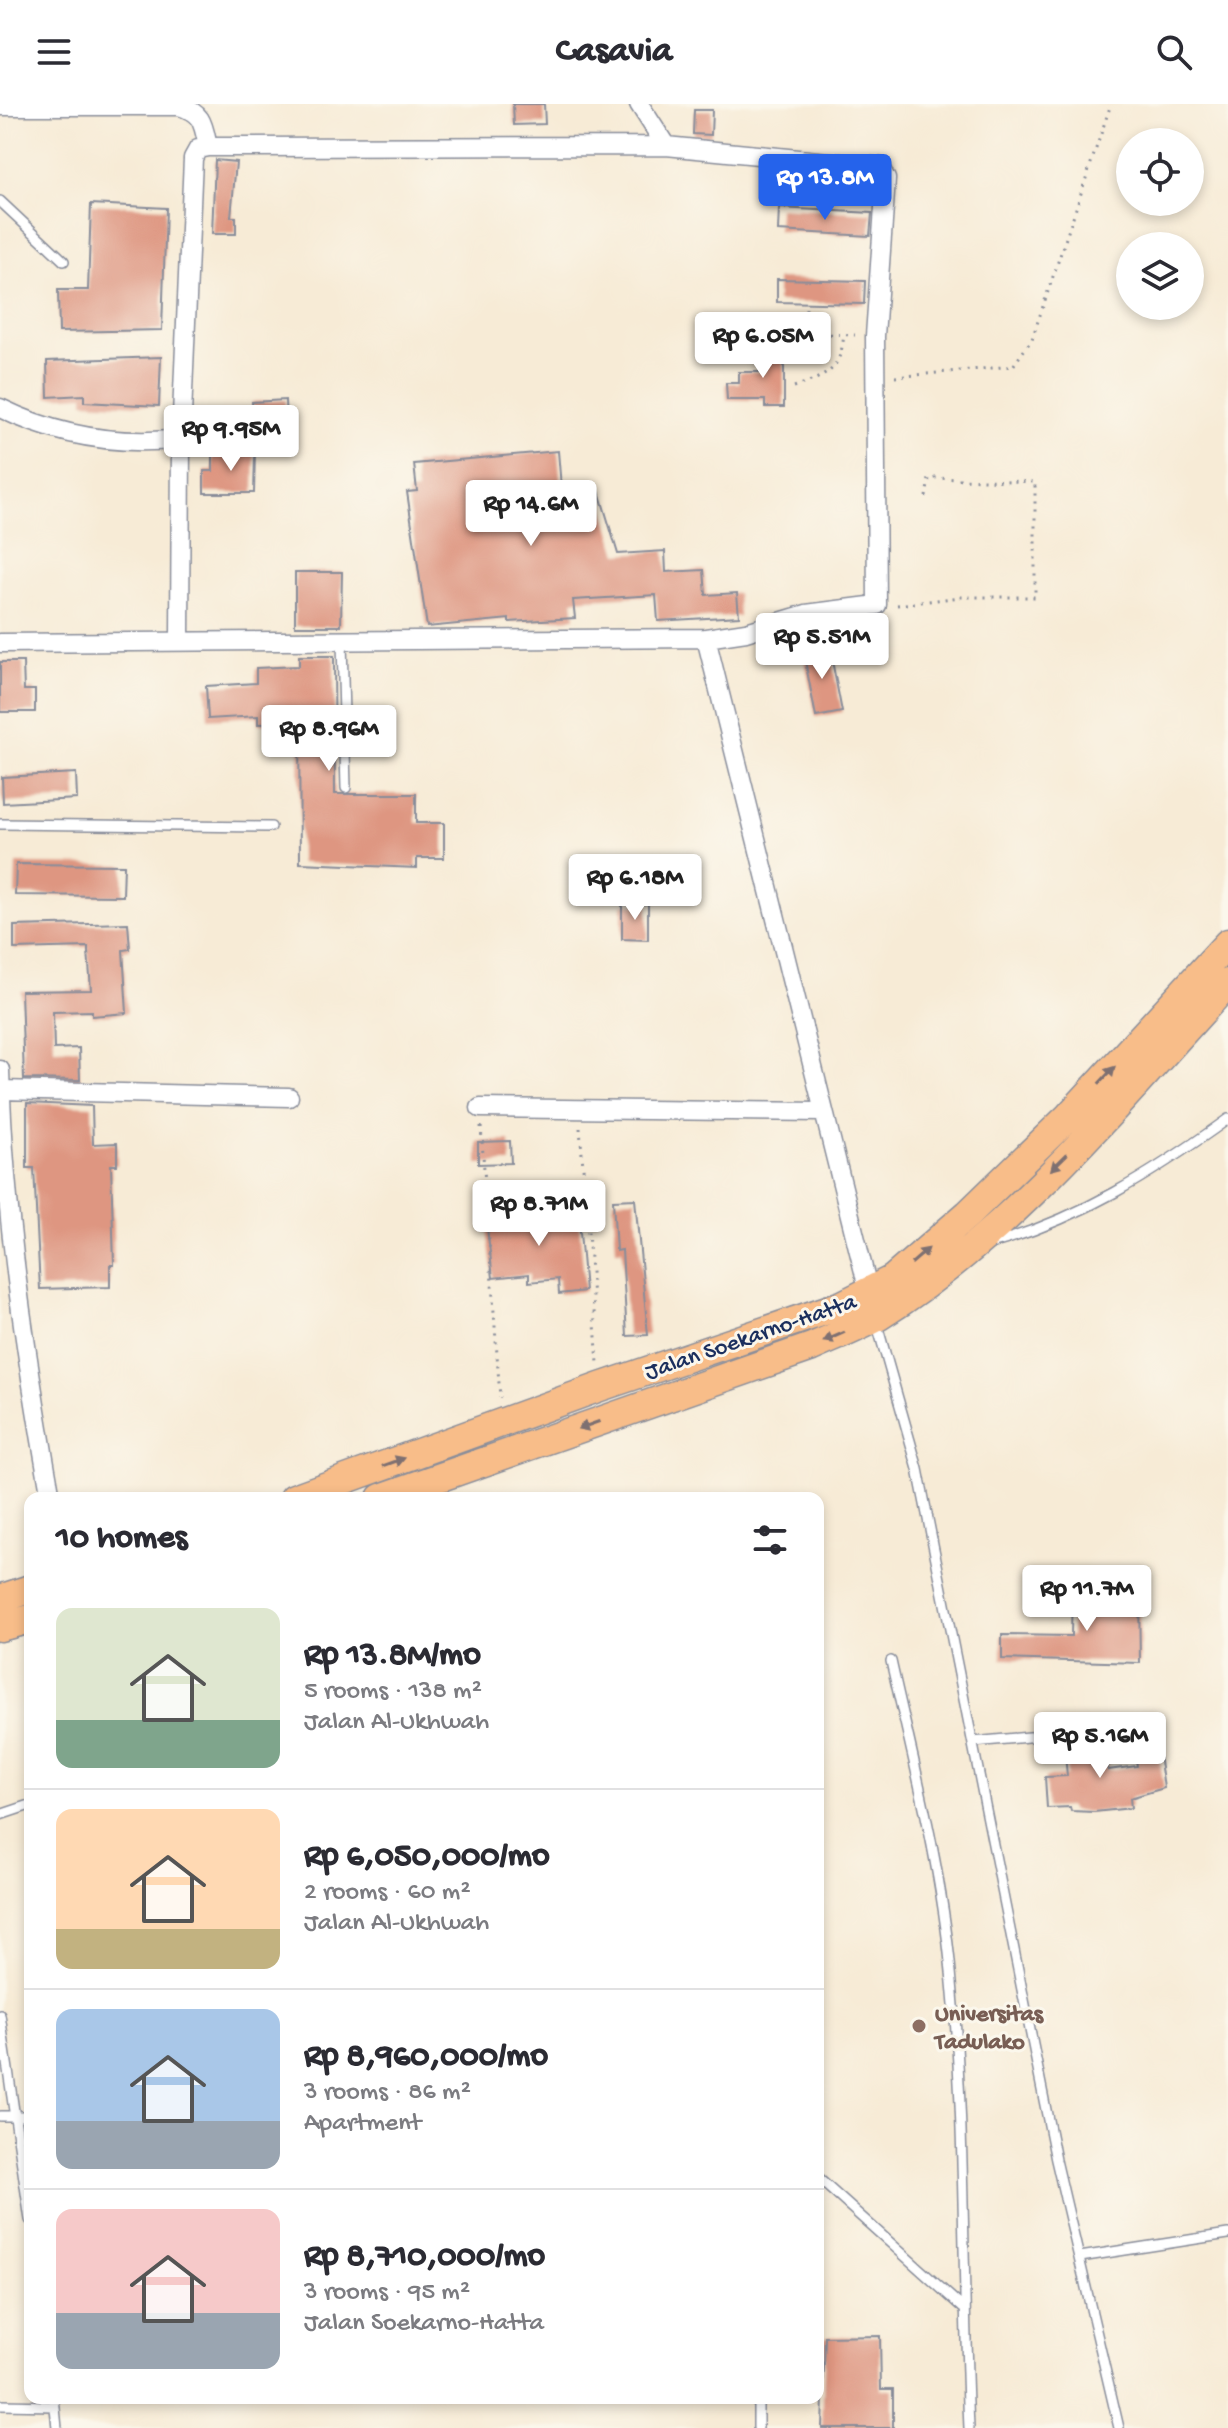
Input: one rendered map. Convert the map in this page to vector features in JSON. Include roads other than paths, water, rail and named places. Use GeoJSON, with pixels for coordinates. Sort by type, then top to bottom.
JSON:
{"type":"FeatureCollection","features":[{"type":"Feature","properties":{"kind":"main road","name":"Jalan Soekarno-Hatta"},"geometry":{"type":"LineString","coordinates":[[310,1492],[600,1387],[872,1305],[893,1279],[1069,1116],[1228,943]]}},
{"type":"Feature","properties":{"kind":"main road","name":"Jalan Soekarno-Hatta"},"geometry":{"type":"LineString","coordinates":[[398,1492],[812,1347],[872,1305],[972,1249],[1097,1124],[1228,983]]}},
{"type":"Feature","properties":{"kind":"main road"},"geometry":{"type":"LineString","coordinates":[[0,1599],[24,1591]]}},
{"type":"Feature","properties":{"kind":"main road"},"geometry":{"type":"LineString","coordinates":[[0,1627],[24,1621]]}},
{"type":"Feature","properties":{"kind":"street"},"geometry":{"type":"LineString","coordinates":[[639,104],[666,146]]}},
{"type":"Feature","properties":{"kind":"street"},"geometry":{"type":"LineString","coordinates":[[0,106],[179,106],[199,114],[208,147]]}},
{"type":"Feature","properties":{"kind":"street"},"geometry":{"type":"LineString","coordinates":[[0,643],[706,638],[746,632],[806,614],[877,605],[875,336],[886,179],[880,167],[755,152],[666,146],[198,149],[193,158],[181,439],[180,641]]}},
{"type":"Feature","properties":{"kind":"street"},"geometry":{"type":"LineString","coordinates":[[0,408],[35,425],[102,440],[181,439]]}},
{"type":"Feature","properties":{"kind":"street"},"geometry":{"type":"LineString","coordinates":[[706,638],[872,1305]]}},
{"type":"Feature","properties":{"kind":"street"},"geometry":{"type":"LineString","coordinates":[[0,1070],[10,1218],[26,1353],[50,1492]]}},
{"type":"Feature","properties":{"kind":"street"},"geometry":{"type":"LineString","coordinates":[[1,1090],[289,1097]]}},
{"type":"Feature","properties":{"kind":"street"},"geometry":{"type":"LineString","coordinates":[[480,1108],[823,1112]]}},
{"type":"Feature","properties":{"kind":"lane"},"geometry":{"type":"LineString","coordinates":[[0,201],[64,261]]}},
{"type":"Feature","properties":{"kind":"lane"},"geometry":{"type":"LineString","coordinates":[[342,642],[346,788]]}},
{"type":"Feature","properties":{"kind":"lane"},"geometry":{"type":"LineString","coordinates":[[0,824],[271,827]]}},
{"type":"Feature","properties":{"kind":"lane"},"geometry":{"type":"LineString","coordinates":[[972,1249],[1043,1230],[1076,1215],[1228,1119]]}},
{"type":"Feature","properties":{"kind":"lane"},"geometry":{"type":"LineString","coordinates":[[872,1305],[918,1469],[1056,2160],[1119,2428]]}},
{"type":"Feature","properties":{"kind":"lane"},"geometry":{"type":"LineString","coordinates":[[891,1661],[938,1869],[951,1971],[959,2082],[963,2308],[969,2428]]}},
{"type":"Feature","properties":{"kind":"lane"},"geometry":{"type":"LineString","coordinates":[[973,1742],[1106,1730]]}},
{"type":"Feature","properties":{"kind":"lane"},"geometry":{"type":"LineString","coordinates":[[0,1815],[24,1807]]}},
{"type":"Feature","properties":{"kind":"lane"},"geometry":{"type":"LineString","coordinates":[[0,2015],[24,2175]]}},
{"type":"Feature","properties":{"kind":"lane"},"geometry":{"type":"LineString","coordinates":[[0,2116],[24,2116]]}},
{"type":"Feature","properties":{"kind":"lane"},"geometry":{"type":"LineString","coordinates":[[824,2183],[963,2308]]}},
{"type":"Feature","properties":{"kind":"lane"},"geometry":{"type":"LineString","coordinates":[[1080,2257],[1228,2234]]}},
{"type":"Feature","properties":{"kind":"lane"},"geometry":{"type":"LineString","coordinates":[[0,2405],[24,2404]]}},
{"type":"Feature","properties":{"kind":"lane"},"geometry":{"type":"LineString","coordinates":[[54,2404],[57,2428]]}},
{"type":"Feature","properties":{"kind":"lane"},"geometry":{"type":"LineString","coordinates":[[758,2404],[758,2428]]}},
{"type":"Feature","properties":{"kind":"place","name":"Universitas Tadulako"},"geometry":{"type":"Point","coordinates":[919,2026]}}]}
